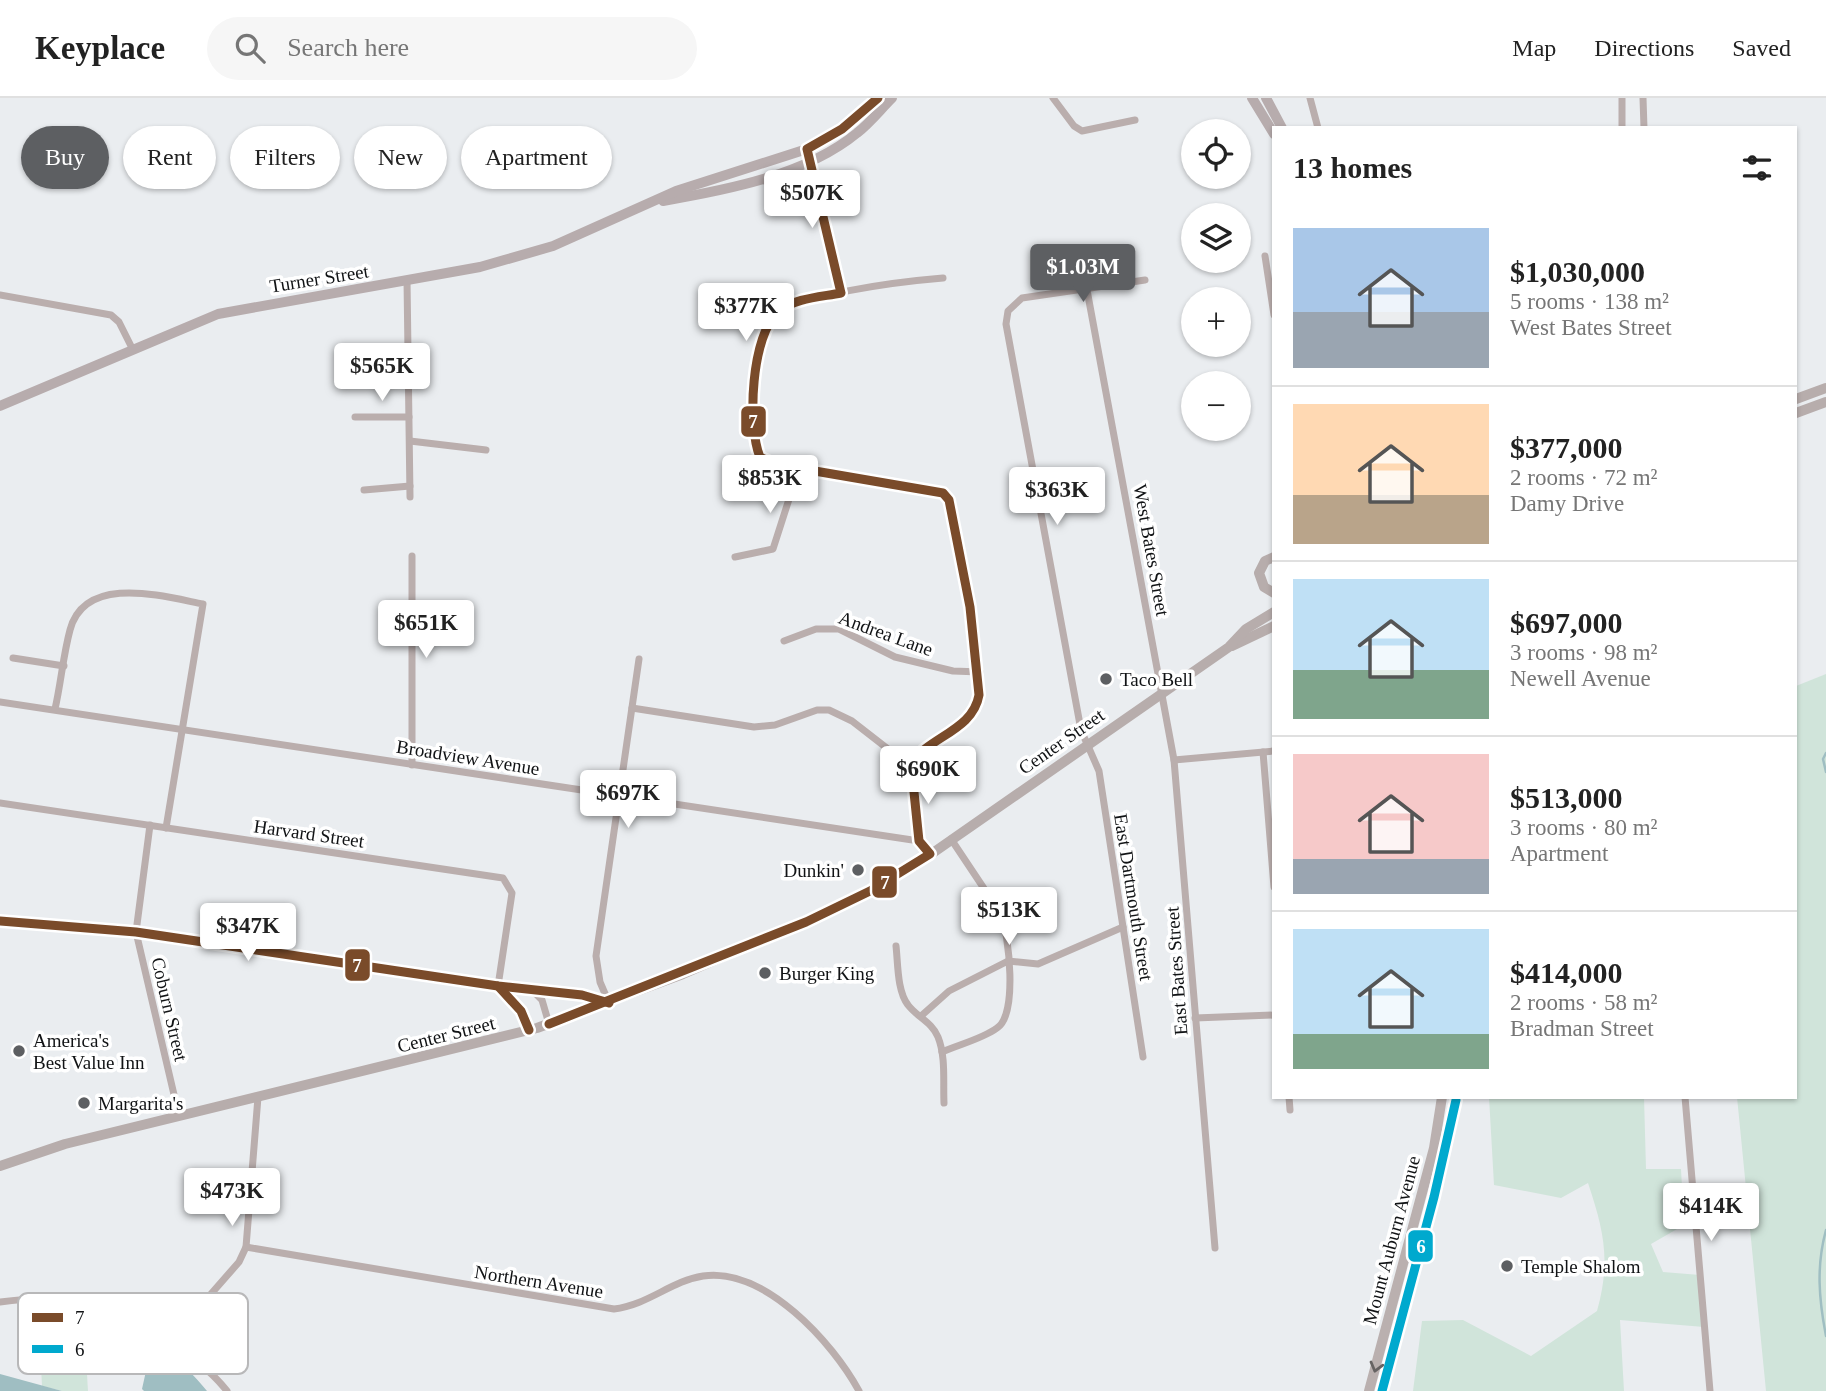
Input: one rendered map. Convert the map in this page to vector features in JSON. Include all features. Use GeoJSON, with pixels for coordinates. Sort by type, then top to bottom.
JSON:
{"type":"FeatureCollection","features":[{"type":"Feature","properties":{"kind":"highway"},"geometry":{"type":"LineString","coordinates":[[1797,399],[1826,388]]}},
{"type":"Feature","properties":{"kind":"highway"},"geometry":{"type":"LineString","coordinates":[[1797,413],[1826,402]]}},
{"type":"Feature","properties":{"kind":"highway"},"geometry":{"type":"LineString","coordinates":[[1272,557],[1265,561],[1259,573],[1264,587],[1272,592]]}},
{"type":"Feature","properties":{"kind":"highway","name":"Center Street"},"geometry":{"type":"LineString","coordinates":[[0,1166],[65,1144],[549,1024],[609,1003],[823,914],[914,866],[1229,647],[1246,629],[1272,613]]}},
{"type":"Feature","properties":{"kind":"highway","name":"Center Street"},"geometry":{"type":"LineString","coordinates":[[1229,647],[1272,627]]}},
{"type":"Feature","properties":{"kind":"main road"},"geometry":{"type":"LineString","coordinates":[[885,101],[900,98]]}},
{"type":"Feature","properties":{"kind":"main road"},"geometry":{"type":"LineString","coordinates":[[1252,98],[1272,131]]}},
{"type":"Feature","properties":{"kind":"main road"},"geometry":{"type":"LineString","coordinates":[[1266,98],[1281,126]]}},
{"type":"Feature","properties":{"kind":"main road","name":"Turner Street"},"geometry":{"type":"LineString","coordinates":[[0,406],[218,314],[407,280],[529,254],[676,191],[807,149],[885,101]]}},
{"type":"Feature","properties":{"kind":"main road","name":"Turner Street"},"geometry":{"type":"LineString","coordinates":[[649,204],[726,187],[810,161],[856,134],[885,101]]}},
{"type":"Feature","properties":{"kind":"main road","name":"Mount Auburn Avenue"},"geometry":{"type":"LineString","coordinates":[[1369,1391],[1422,1194],[1443,1099]]}},
{"type":"Feature","properties":{"kind":"main road","name":"Mount Auburn Avenue"},"geometry":{"type":"LineString","coordinates":[[1381,1391],[1431,1208],[1455,1099]]}},
{"type":"Feature","properties":{"kind":"street"},"geometry":{"type":"LineString","coordinates":[[1053,98],[1074,126],[1082,131],[1135,120]]}},
{"type":"Feature","properties":{"kind":"street"},"geometry":{"type":"LineString","coordinates":[[1310,98],[1317,126]]}},
{"type":"Feature","properties":{"kind":"street"},"geometry":{"type":"LineString","coordinates":[[1622,98],[1622,126]]}},
{"type":"Feature","properties":{"kind":"street"},"geometry":{"type":"LineString","coordinates":[[1643,98],[1644,126]]}},
{"type":"Feature","properties":{"kind":"street"},"geometry":{"type":"LineString","coordinates":[[807,149],[841,293]]}},
{"type":"Feature","properties":{"kind":"street"},"geometry":{"type":"LineString","coordinates":[[1265,256],[1272,302]]}},
{"type":"Feature","properties":{"kind":"street"},"geometry":{"type":"LineString","coordinates":[[930,854],[919,841],[911,780],[913,760],[977,709],[981,695],[980,672],[952,509],[945,495],[774,464],[759,456],[755,422],[762,334],[767,323],[781,309],[841,293],[943,278]]}},
{"type":"Feature","properties":{"kind":"street"},"geometry":{"type":"LineString","coordinates":[[407,280],[410,497]]}},
{"type":"Feature","properties":{"kind":"street"},"geometry":{"type":"LineString","coordinates":[[1087,290],[1145,280]]}},
{"type":"Feature","properties":{"kind":"street","name":"East Dartmouth Street"},"geometry":{"type":"LineString","coordinates":[[1087,290],[1022,298],[1010,308],[1007,316],[1008,334],[1082,730],[1099,771],[1143,1057]]}},
{"type":"Feature","properties":{"kind":"street","name":"West Bates Street"},"geometry":{"type":"LineString","coordinates":[[1087,290],[1161,692]]}},
{"type":"Feature","properties":{"kind":"street"},"geometry":{"type":"LineString","coordinates":[[0,295],[111,315],[124,330],[133,350]]}},
{"type":"Feature","properties":{"kind":"street"},"geometry":{"type":"LineString","coordinates":[[355,417],[409,417]]}},
{"type":"Feature","properties":{"kind":"street"},"geometry":{"type":"LineString","coordinates":[[410,441],[486,450]]}},
{"type":"Feature","properties":{"kind":"street"},"geometry":{"type":"LineString","coordinates":[[735,557],[773,549],[799,468]]}},
{"type":"Feature","properties":{"kind":"street"},"geometry":{"type":"LineString","coordinates":[[364,490],[410,486]]}},
{"type":"Feature","properties":{"kind":"street"},"geometry":{"type":"LineString","coordinates":[[412,556],[412,765]]}},
{"type":"Feature","properties":{"kind":"street"},"geometry":{"type":"LineString","coordinates":[[55,709],[74,621],[91,602],[107,593],[141,594],[203,604],[166,828]]}},
{"type":"Feature","properties":{"kind":"street","name":"Andrea Lane"},"geometry":{"type":"LineString","coordinates":[[784,641],[816,629],[839,629],[895,657],[953,671],[980,672]]}},
{"type":"Feature","properties":{"kind":"street"},"geometry":{"type":"LineString","coordinates":[[13,658],[64,666]]}},
{"type":"Feature","properties":{"kind":"street"},"geometry":{"type":"LineString","coordinates":[[609,1003],[600,982],[596,956],[639,659]]}},
{"type":"Feature","properties":{"kind":"street","name":"East Bates Street"},"geometry":{"type":"LineString","coordinates":[[1161,692],[1174,760],[1215,1248]]}},
{"type":"Feature","properties":{"kind":"street","name":"Broadview Avenue"},"geometry":{"type":"LineString","coordinates":[[0,702],[919,841]]}},
{"type":"Feature","properties":{"kind":"street"},"geometry":{"type":"LineString","coordinates":[[632,708],[754,727],[775,725],[817,710],[829,710],[852,721],[888,749],[913,760]]}},
{"type":"Feature","properties":{"kind":"street"},"geometry":{"type":"LineString","coordinates":[[1174,760],[1272,751]]}},
{"type":"Feature","properties":{"kind":"street"},"geometry":{"type":"LineString","coordinates":[[1263,752],[1272,862]]}},
{"type":"Feature","properties":{"kind":"street","name":"Harvard Street"},"geometry":{"type":"LineString","coordinates":[[0,803],[503,878],[512,893],[498,986]]}},
{"type":"Feature","properties":{"kind":"street","name":"Coburn Street"},"geometry":{"type":"LineString","coordinates":[[150,825],[136,932],[178,1116]]}},
{"type":"Feature","properties":{"kind":"street"},"geometry":{"type":"LineString","coordinates":[[942,1052],[999,1028],[1007,1016],[1009,961],[1006,927],[1001,914],[951,839]]}},
{"type":"Feature","properties":{"kind":"street"},"geometry":{"type":"LineString","coordinates":[[0,921],[136,932],[498,986],[582,995],[609,1003]]}},
{"type":"Feature","properties":{"kind":"street"},"geometry":{"type":"LineString","coordinates":[[921,1016],[949,991],[1009,961],[1038,964],[1123,928]]}},
{"type":"Feature","properties":{"kind":"street"},"geometry":{"type":"LineString","coordinates":[[896,946],[902,992],[907,1004],[933,1027],[942,1052],[944,1103]]}},
{"type":"Feature","properties":{"kind":"street"},"geometry":{"type":"LineString","coordinates":[[498,986],[521,1011],[529,1030]]}},
{"type":"Feature","properties":{"kind":"street"},"geometry":{"type":"LineString","coordinates":[[529,989],[541,998],[549,1024]]}},
{"type":"Feature","properties":{"kind":"street"},"geometry":{"type":"LineString","coordinates":[[1195,1018],[1272,1014]]}},
{"type":"Feature","properties":{"kind":"street"},"geometry":{"type":"LineString","coordinates":[[212,1293],[239,1262],[246,1247],[258,1097]]}},
{"type":"Feature","properties":{"kind":"street"},"geometry":{"type":"LineString","coordinates":[[1289,1099],[1290,1110]]}},
{"type":"Feature","properties":{"kind":"street"},"geometry":{"type":"LineString","coordinates":[[1685,1099],[1710,1391]]}},
{"type":"Feature","properties":{"kind":"street","name":"Northern Avenue"},"geometry":{"type":"LineString","coordinates":[[246,1247],[596,1308],[633,1306],[684,1281],[703,1276],[744,1280],[782,1305],[833,1350],[859,1391]]}},
{"type":"Feature","properties":{"kind":"street"},"geometry":{"type":"LineString","coordinates":[[0,1301],[18,1300]]}},
{"type":"Feature","properties":{"kind":"street"},"geometry":{"type":"LineString","coordinates":[[211,1374],[227,1391]]}},
{"type":"Feature","properties":{"kind":"green space"},"geometry":{"type":"Polygon","coordinates":[[[1826,674],[1826,1391],[1766,1391],[1737,1099],[1797,1099],[1797,686],[1826,674]]]}},
{"type":"Feature","properties":{"kind":"green space"},"geometry":{"type":"Polygon","coordinates":[[[1489,1099],[1644,1099],[1646,1169],[1681,1169],[1684,1225],[1651,1244],[1663,1272],[1700,1275],[1704,1327],[1620,1320],[1624,1391],[1413,1391],[1422,1321],[1463,1320],[1531,1356],[1597,1311],[1604,1277],[1604,1246],[1588,1183],[1561,1198],[1494,1185],[1489,1099]]]}},
{"type":"Feature","properties":{"kind":"green space"},"geometry":{"type":"Polygon","coordinates":[[[41,1374],[87,1374],[88,1391],[62,1391],[42,1386],[41,1374]]]}},
{"type":"Feature","properties":{"kind":"water"},"geometry":{"type":"Polygon","coordinates":[[[0,1374],[62,1391],[0,1391],[0,1374]]]}},
{"type":"Feature","properties":{"kind":"water"},"geometry":{"type":"Polygon","coordinates":[[[145,1374],[192,1374],[207,1391],[144,1391],[142,1389],[145,1374]]]}},
{"type":"Feature","properties":{"kind":"waterway"},"geometry":{"type":"LineString","coordinates":[[1826,753],[1823,759],[1826,772]]}},
{"type":"Feature","properties":{"kind":"waterway"},"geometry":{"type":"LineString","coordinates":[[1826,1230],[1820,1283],[1826,1336]]}},
{"type":"Feature","properties":{"kind":"transit line","name":"7"},"geometry":{"type":"LineString","coordinates":[[549,1024],[806,922],[870,891],[930,854],[919,841],[911,763],[929,746],[969,717],[979,695],[970,607],[949,500],[943,493],[774,464],[760,457],[754,424],[757,359],[770,323],[779,311],[793,303],[841,293],[807,149],[842,129],[878,98]]}},
{"type":"Feature","properties":{"kind":"transit line","name":"7"},"geometry":{"type":"LineString","coordinates":[[0,921],[136,932],[498,986],[582,995],[609,1003]]}},
{"type":"Feature","properties":{"kind":"transit line","name":"7"},"geometry":{"type":"LineString","coordinates":[[498,986],[521,1011],[529,1030]]}},
{"type":"Feature","properties":{"kind":"transit line","name":"6"},"geometry":{"type":"LineString","coordinates":[[1382,1391],[1434,1197],[1456,1100]]}},
{"type":"Feature","properties":{"kind":"place","name":"Taco Bell"},"geometry":{"type":"Point","coordinates":[1106,679]}},
{"type":"Feature","properties":{"kind":"place","name":"Dunkin'"},"geometry":{"type":"Point","coordinates":[858,870]}},
{"type":"Feature","properties":{"kind":"place","name":"Burger King"},"geometry":{"type":"Point","coordinates":[765,973]}},
{"type":"Feature","properties":{"kind":"place","name":"America's Best Value Inn"},"geometry":{"type":"Point","coordinates":[19,1051]}},
{"type":"Feature","properties":{"kind":"place","name":"Margarita's"},"geometry":{"type":"Point","coordinates":[84,1103]}},
{"type":"Feature","properties":{"kind":"place","name":"Temple Shalom"},"geometry":{"type":"Point","coordinates":[1507,1266]}}]}
